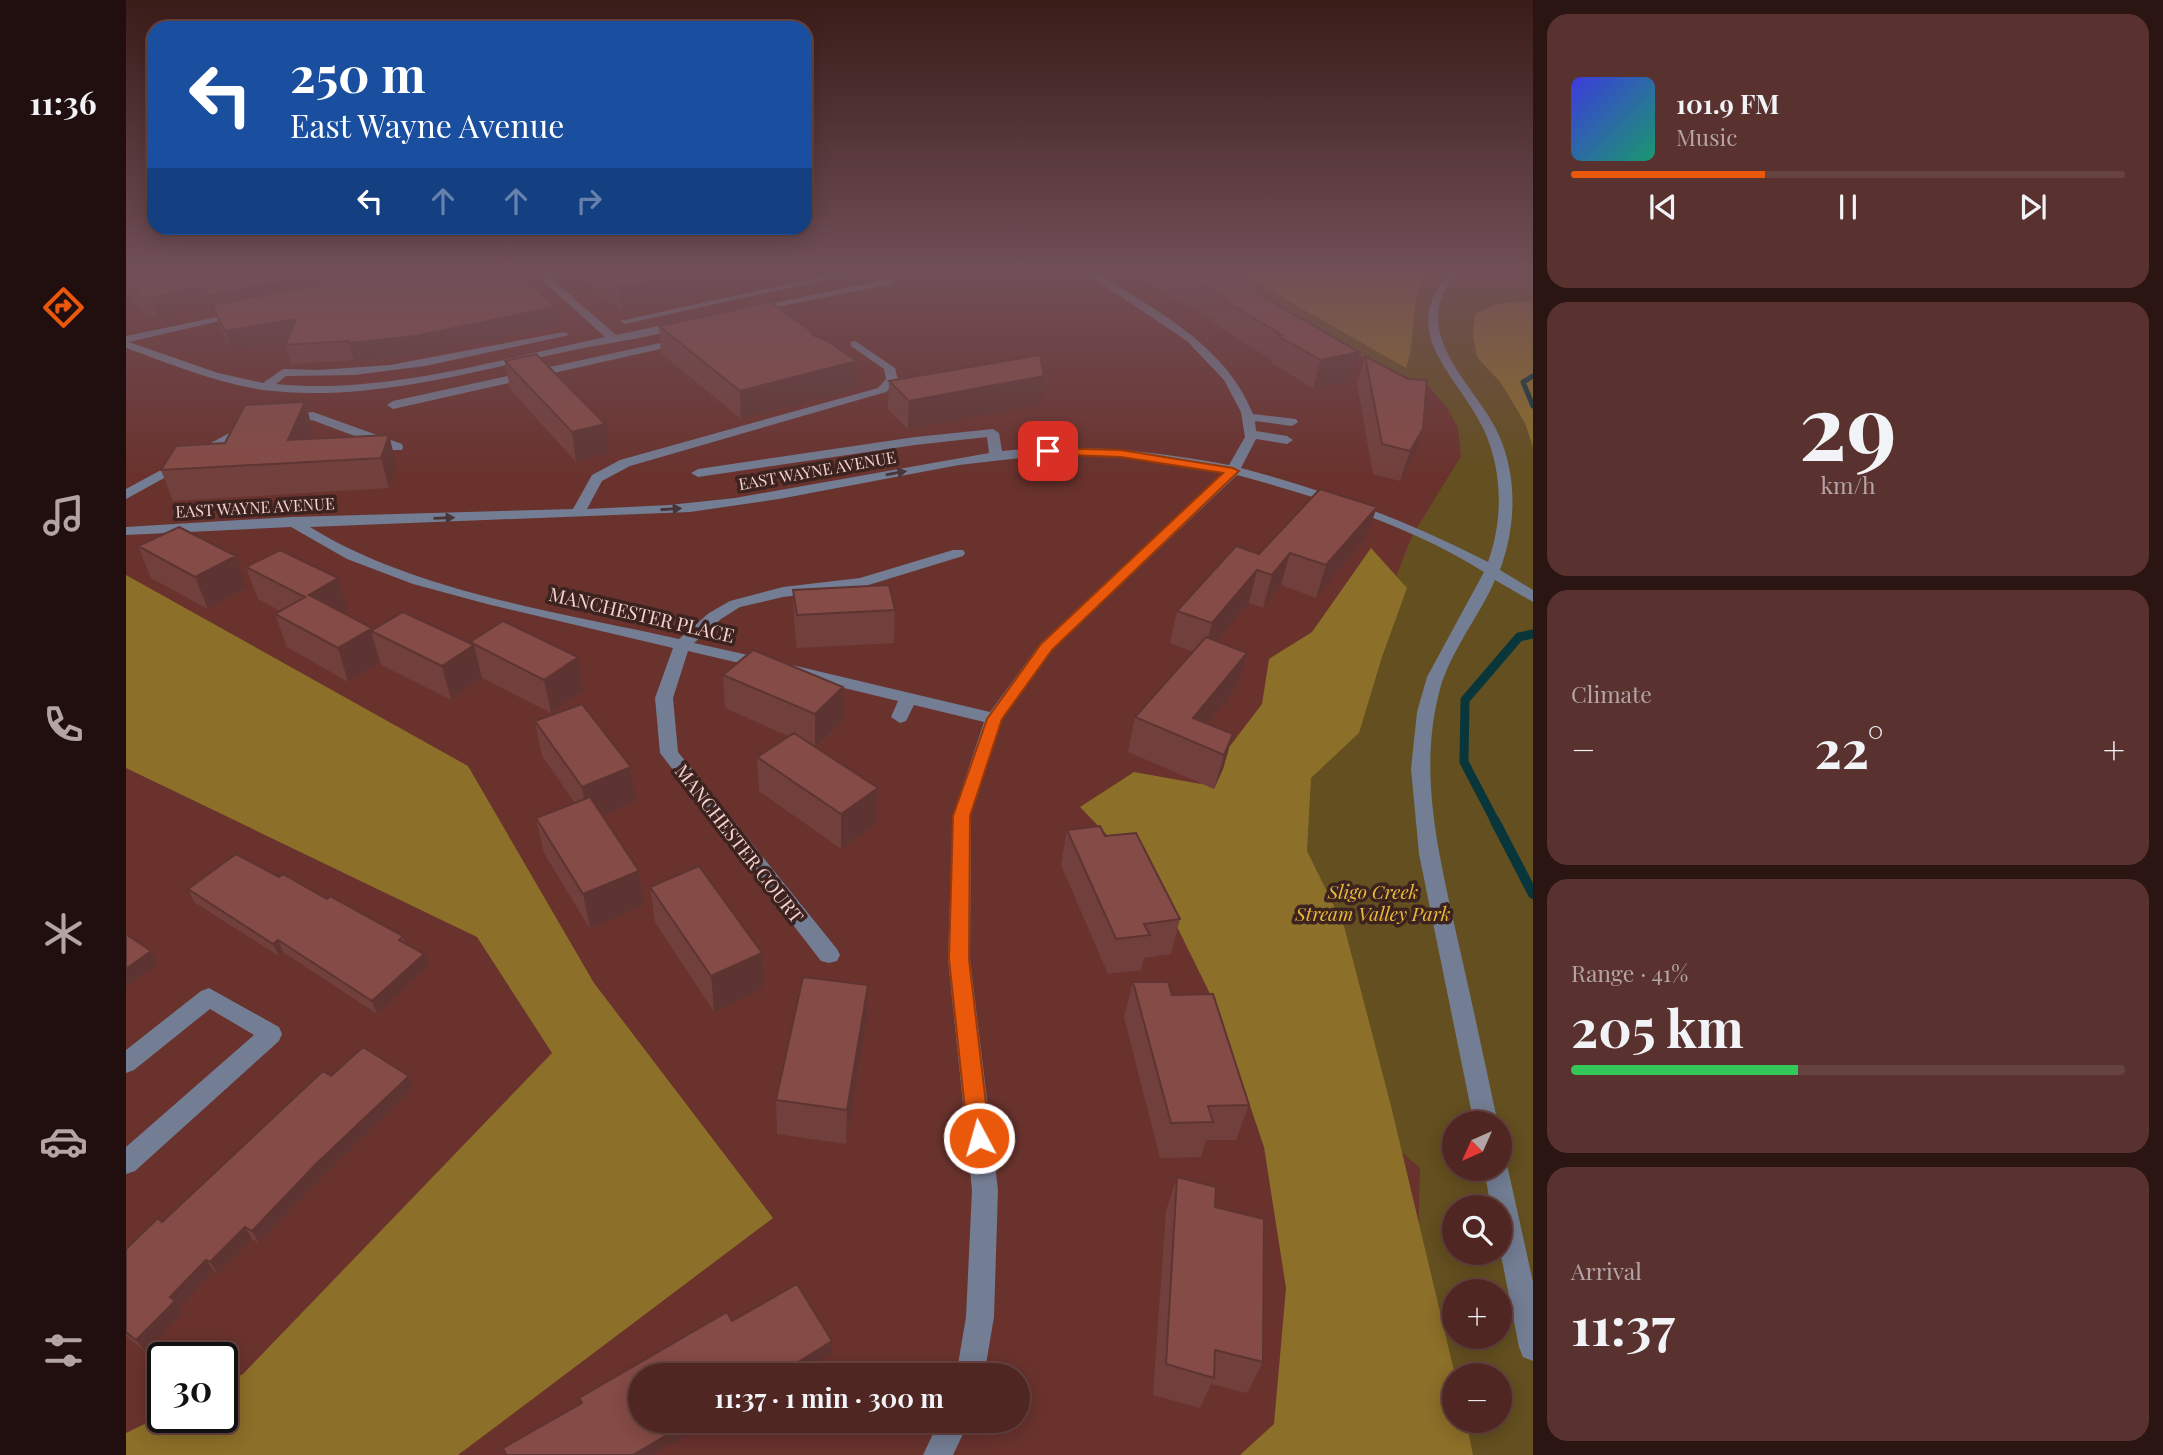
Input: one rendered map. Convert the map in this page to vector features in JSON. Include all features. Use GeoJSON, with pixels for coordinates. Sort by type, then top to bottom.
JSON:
{"type":"FeatureCollection","features":[{"type":"Feature","properties":{"kind":"street"},"geometry":{"type":"LineString","coordinates":[[266,386],[284,372],[330,374],[382,370],[539,340]]}},
{"type":"Feature","properties":{"kind":"street"},"geometry":{"type":"LineString","coordinates":[[126,344],[226,379],[266,386],[356,388],[400,383],[610,340]]}},
{"type":"Feature","properties":{"kind":"street"},"geometry":{"type":"LineString","coordinates":[[393,405],[689,340]]}},
{"type":"Feature","properties":{"kind":"street"},"geometry":{"type":"LineString","coordinates":[[972,1363],[980,1317],[985,1189],[959,959],[962,816],[995,719],[1046,647],[1233,471],[1251,437],[1248,417],[1229,378],[1192,340]]}},
{"type":"Feature","properties":{"kind":"street"},"geometry":{"type":"LineString","coordinates":[[1439,340],[1443,354],[1486,422],[1499,452],[1506,505],[1504,531],[1494,571],[1438,669],[1426,714],[1421,768],[1424,832],[1483,1111]]}},
{"type":"Feature","properties":{"kind":"street"},"geometry":{"type":"LineString","coordinates":[[578,512],[597,478],[625,463],[882,390],[892,380],[889,368],[855,344]]}},
{"type":"Feature","properties":{"kind":"street"},"geometry":{"type":"LineString","coordinates":[[850,357],[869,353]]}},
{"type":"Feature","properties":{"kind":"street"},"geometry":{"type":"LineString","coordinates":[[126,495],[263,421],[313,416],[397,447]]}},
{"type":"Feature","properties":{"kind":"street"},"geometry":{"type":"LineString","coordinates":[[1248,417],[1292,422]]}},
{"type":"Feature","properties":{"kind":"street"},"geometry":{"type":"LineString","coordinates":[[698,473],[915,441],[993,433],[996,458]]}},
{"type":"Feature","properties":{"kind":"street"},"geometry":{"type":"LineString","coordinates":[[1251,434],[1287,440]]}},
{"type":"Feature","properties":{"kind":"street","name":"EAST WAYNE AVENUE"},"geometry":{"type":"LineString","coordinates":[[126,531],[291,522],[639,511],[732,503],[1048,451],[1121,453],[1233,471],[1283,482],[1335,499],[1383,518],[1494,571],[1533,597]]}},
{"type":"Feature","properties":{"kind":"street","name":"MANCHESTER PLACE"},"geometry":{"type":"LineString","coordinates":[[291,522],[319,541],[383,569],[502,603],[913,694],[995,719]]}},
{"type":"Feature","properties":{"kind":"street"},"geometry":{"type":"LineString","coordinates":[[682,645],[715,616],[735,604],[783,592],[862,582],[958,553]]}},
{"type":"Feature","properties":{"kind":"street","name":"MANCHESTER COURT"},"geometry":{"type":"LineString","coordinates":[[682,645],[664,698],[668,753],[829,955]]}},
{"type":"Feature","properties":{"kind":"street"},"geometry":{"type":"LineString","coordinates":[[900,717],[913,694]]}},
{"type":"Feature","properties":{"kind":"street"},"geometry":{"type":"LineString","coordinates":[[126,1063],[209,997],[271,1034],[126,1163]]}},
{"type":"Feature","properties":{"kind":"street"},"geometry":{"type":"LineString","coordinates":[[1498,1181],[1533,1347]]}},
{"type":"Feature","properties":{"kind":"street"},"geometry":{"type":"LineString","coordinates":[[938,1455],[948,1433]]}},
{"type":"Feature","properties":{"kind":"green space","name":"Sligo Creek Stream Valley Park"},"geometry":{"type":"Polygon","coordinates":[[[1327,340],[1533,340],[1533,1455],[1413,1455],[1420,1168],[1297,1062],[1219,952],[1392,587],[1412,536],[1461,456],[1458,428],[1448,409],[1429,387],[1327,340]]]}},
{"type":"Feature","properties":{"kind":"shaded area"},"geometry":{"type":"Polygon","coordinates":[[[1357,340],[1412,340],[1406,368],[1357,340]]]}},
{"type":"Feature","properties":{"kind":"shaded area"},"geometry":{"type":"Polygon","coordinates":[[[1474,340],[1533,340],[1533,447],[1525,423],[1501,383],[1477,357],[1474,340]]]}},
{"type":"Feature","properties":{"kind":"shaded area"},"geometry":{"type":"Polygon","coordinates":[[[1371,548],[1407,588],[1359,733],[1311,778],[1307,851],[1344,926],[1391,1106],[1442,1320],[1442,1349],[1449,1349],[1452,1363],[1442,1363],[1442,1433],[1468,1433],[1473,1455],[1240,1455],[1274,1424],[1286,1288],[1264,1147],[1217,1008],[1158,888],[1080,807],[1134,772],[1201,784],[1262,704],[1269,659],[1312,632],[1371,548]]]}},
{"type":"Feature","properties":{"kind":"shaded area"},"geometry":{"type":"Polygon","coordinates":[[[126,575],[468,766],[594,983],[773,1218],[458,1455],[126,1455],[126,1433],[147,1423],[147,1433],[238,1433],[238,1376],[552,1053],[477,937],[126,768],[126,575]]]}},
{"type":"Feature","properties":{"kind":"building"},"geometry":{"type":"Polygon","coordinates":[[[287,340],[379,340],[349,343],[285,345],[287,340]]]}},
{"type":"Feature","properties":{"kind":"building"},"geometry":{"type":"Polygon","coordinates":[[[676,340],[825,340],[857,361],[740,391],[676,340]]]}},
{"type":"Feature","properties":{"kind":"building"},"geometry":{"type":"Polygon","coordinates":[[[1285,340],[1338,340],[1359,352],[1321,360],[1285,340]]]}},
{"type":"Feature","properties":{"kind":"building"},"geometry":{"type":"Polygon","coordinates":[[[536,354],[605,424],[572,432],[505,361],[536,354]]]}},
{"type":"Feature","properties":{"kind":"building"},"geometry":{"type":"Polygon","coordinates":[[[1040,355],[1044,376],[909,401],[889,381],[1040,355]]]}},
{"type":"Feature","properties":{"kind":"building"},"geometry":{"type":"Polygon","coordinates":[[[1365,356],[1408,379],[1427,380],[1423,429],[1410,451],[1382,444],[1365,356]]]}},
{"type":"Feature","properties":{"kind":"building"},"geometry":{"type":"Polygon","coordinates":[[[305,402],[288,440],[389,435],[381,458],[161,470],[176,446],[225,443],[245,405],[305,402]]]}},
{"type":"Feature","properties":{"kind":"building"},"geometry":{"type":"Polygon","coordinates":[[[1320,489],[1377,507],[1326,565],[1290,553],[1272,575],[1257,570],[1212,623],[1177,611],[1236,546],[1259,554],[1320,489]]]}},
{"type":"Feature","properties":{"kind":"building"},"geometry":{"type":"Polygon","coordinates":[[[179,527],[236,556],[195,577],[138,546],[179,527]]]}},
{"type":"Feature","properties":{"kind":"building"},"geometry":{"type":"Polygon","coordinates":[[[280,550],[338,578],[309,595],[372,628],[338,648],[275,614],[305,597],[246,567],[280,550]]]}},
{"type":"Feature","properties":{"kind":"building"},"geometry":{"type":"Polygon","coordinates":[[[889,585],[895,610],[797,615],[793,590],[889,585]]]}},
{"type":"Feature","properties":{"kind":"building"},"geometry":{"type":"Polygon","coordinates":[[[403,612],[474,645],[442,666],[371,631],[403,612]]]}},
{"type":"Feature","properties":{"kind":"building"},"geometry":{"type":"Polygon","coordinates":[[[503,621],[578,657],[544,680],[470,642],[503,621]]]}},
{"type":"Feature","properties":{"kind":"building"},"geometry":{"type":"Polygon","coordinates":[[[1206,637],[1247,653],[1193,718],[1233,734],[1224,755],[1135,717],[1206,637]]]}},
{"type":"Feature","properties":{"kind":"building"},"geometry":{"type":"Polygon","coordinates":[[[753,650],[843,687],[815,714],[723,675],[753,650]]]}},
{"type":"Feature","properties":{"kind":"building"},"geometry":{"type":"Polygon","coordinates":[[[582,704],[631,767],[582,787],[535,721],[582,704]]]}},
{"type":"Feature","properties":{"kind":"building"},"geometry":{"type":"Polygon","coordinates":[[[794,733],[878,788],[841,814],[757,757],[794,733]]]}},
{"type":"Feature","properties":{"kind":"building"},"geometry":{"type":"Polygon","coordinates":[[[590,797],[639,871],[583,894],[536,818],[590,797]]]}},
{"type":"Feature","properties":{"kind":"building"},"geometry":{"type":"Polygon","coordinates":[[[1100,826],[1105,836],[1136,833],[1180,919],[1144,924],[1150,935],[1116,939],[1067,830],[1100,826]]]}},
{"type":"Feature","properties":{"kind":"building"},"geometry":{"type":"Polygon","coordinates":[[[236,854],[279,877],[283,874],[327,899],[330,896],[403,936],[399,940],[424,954],[372,1001],[278,940],[273,944],[188,889],[236,854]]]}},
{"type":"Feature","properties":{"kind":"building"},"geometry":{"type":"Polygon","coordinates":[[[699,866],[762,953],[711,976],[650,887],[699,866]]]}},
{"type":"Feature","properties":{"kind":"building"},"geometry":{"type":"Polygon","coordinates":[[[126,934],[151,951],[126,969],[126,934]]]}},
{"type":"Feature","properties":{"kind":"building"},"geometry":{"type":"Polygon","coordinates":[[[803,977],[868,985],[847,1110],[776,1100],[803,977]]]}},
{"type":"Feature","properties":{"kind":"building"},"geometry":{"type":"Polygon","coordinates":[[[1133,982],[1168,982],[1172,995],[1213,994],[1249,1105],[1208,1106],[1213,1122],[1171,1123],[1133,982]]]}},
{"type":"Feature","properties":{"kind":"building"},"geometry":{"type":"Polygon","coordinates":[[[363,1047],[409,1076],[316,1164],[252,1231],[245,1227],[210,1262],[206,1260],[170,1297],[175,1301],[136,1340],[126,1332],[126,1249],[158,1218],[162,1222],[323,1071],[331,1076],[363,1047]]]}},
{"type":"Feature","properties":{"kind":"building"},"geometry":{"type":"Polygon","coordinates":[[[1177,1177],[1216,1187],[1215,1207],[1264,1219],[1263,1362],[1215,1350],[1214,1378],[1166,1364],[1177,1177]]]}},
{"type":"Feature","properties":{"kind":"building"},"geometry":{"type":"Polygon","coordinates":[[[797,1284],[832,1341],[797,1363],[639,1363],[727,1312],[732,1321],[797,1284]]]}},
{"type":"Feature","properties":{"kind":"building"},"geometry":{"type":"Polygon","coordinates":[[[628,1370],[628,1433],[670,1433],[633,1455],[506,1455],[503,1448],[582,1403],[579,1398],[628,1370]]]}},
{"type":"Feature","properties":{"kind":"waterway"},"geometry":{"type":"LineString","coordinates":[[1533,376],[1523,382],[1533,406]]}},
{"type":"Feature","properties":{"kind":"waterway"},"geometry":{"type":"LineString","coordinates":[[1496,823],[1464,762],[1465,700],[1519,637],[1533,634]]}},
{"type":"Feature","properties":{"kind":"waterway"},"geometry":{"type":"LineString","coordinates":[[1495,821],[1533,894]]}},
{"type":"Feature","properties":{"kind":"route"},"geometry":{"type":"LineString","coordinates":[[979,1138],[959,959],[962,816],[995,719],[1046,647],[1233,471],[1121,453],[1048,451]]}}]}
